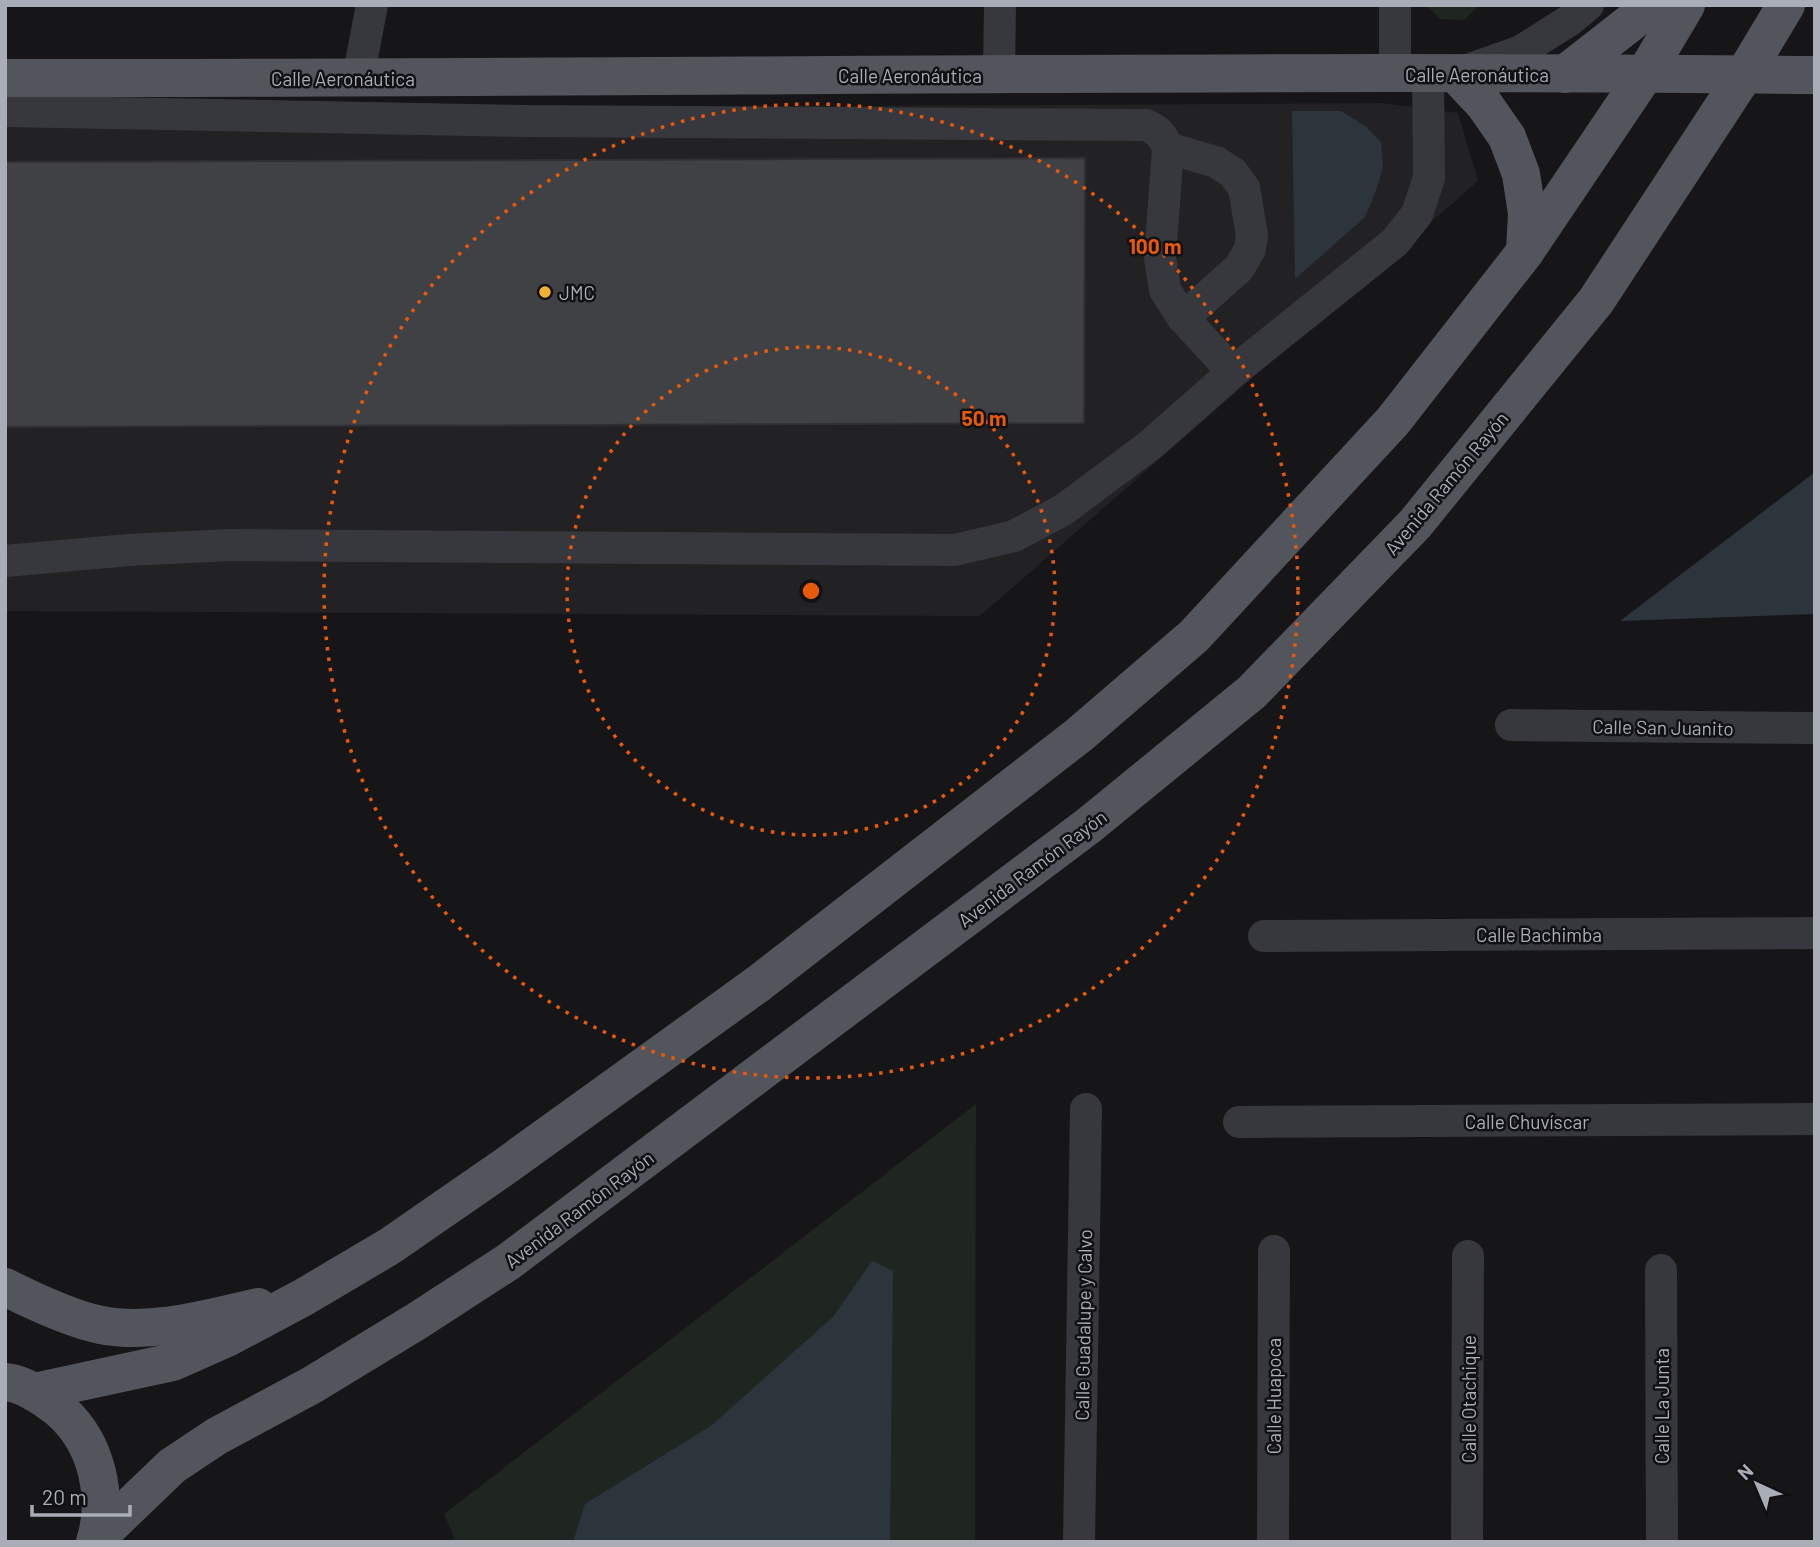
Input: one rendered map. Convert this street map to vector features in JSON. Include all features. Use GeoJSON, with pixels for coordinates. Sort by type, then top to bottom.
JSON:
{"type":"FeatureCollection","features":[{"type":"Feature","properties":{"kind":"main road"},"geometry":{"type":"LineString","coordinates":[[1565,74],[1653,5]]}},
{"type":"Feature","properties":{"kind":"main road"},"geometry":{"type":"LineString","coordinates":[[14,1383],[173,1362],[227,1338],[304,1297],[390,1246],[758,984],[1079,735],[1194,636],[1393,421],[1525,253],[1645,74],[1686,5]]}},
{"type":"Feature","properties":{"kind":"main road","name":"Avenida Ramón Rayón"},"geometry":{"type":"LineString","coordinates":[[96,1540],[172,1466],[217,1436],[347,1364],[508,1262],[1088,826],[1252,692],[1415,524],[1596,301],[1744,75],[1786,5]]}},
{"type":"Feature","properties":{"kind":"main road","name":"Calle Aeronáutica"},"geometry":{"type":"LineString","coordinates":[[5,78],[1426,73],[1815,75]]}},
{"type":"Feature","properties":{"kind":"main road"},"geometry":{"type":"LineString","coordinates":[[1426,73],[1484,104],[1507,137],[1521,174],[1527,213],[1525,253]]}},
{"type":"Feature","properties":{"kind":"main road"},"geometry":{"type":"LineString","coordinates":[[5,1287],[35,1302],[101,1325],[135,1328],[197,1320],[304,1297]]}},
{"type":"Feature","properties":{"kind":"main road"},"geometry":{"type":"LineString","coordinates":[[14,1383],[62,1412],[84,1438],[97,1470],[102,1504],[96,1540]]}},
{"type":"Feature","properties":{"kind":"street"},"geometry":{"type":"LineString","coordinates":[[358,78],[372,5]]}},
{"type":"Feature","properties":{"kind":"street"},"geometry":{"type":"LineString","coordinates":[[999,75],[1000,5]]}},
{"type":"Feature","properties":{"kind":"street"},"geometry":{"type":"LineString","coordinates":[[5,561],[129,550],[229,545],[955,550],[1014,536],[1063,510],[1149,446],[1233,372],[1395,243],[1418,214],[1429,178],[1426,73],[1395,5]]}},
{"type":"Feature","properties":{"kind":"street"},"geometry":{"type":"LineString","coordinates":[[1426,73],[1521,51],[1570,20],[1588,5]]}},
{"type":"Feature","properties":{"kind":"street"},"geometry":{"type":"LineString","coordinates":[[5,111],[526,121],[1146,125],[1162,135],[1168,148],[1160,258],[1165,290],[1183,318],[1233,372]]}},
{"type":"Feature","properties":{"kind":"street"},"geometry":{"type":"LineString","coordinates":[[1168,148],[1216,162],[1233,173],[1244,188],[1252,234],[1250,249],[1239,268],[1183,318]]}},
{"type":"Feature","properties":{"kind":"street","name":"Calle San Juanito"},"geometry":{"type":"LineString","coordinates":[[1511,725],[1815,728]]}},
{"type":"Feature","properties":{"kind":"street","name":"Calle Bachimba"},"geometry":{"type":"LineString","coordinates":[[1264,936],[1815,933]]}},
{"type":"Feature","properties":{"kind":"street","name":"Calle Guadalupe y Calvo"},"geometry":{"type":"LineString","coordinates":[[1079,1542],[1086,1109]]}},
{"type":"Feature","properties":{"kind":"street","name":"Calle Chuvíscar"},"geometry":{"type":"LineString","coordinates":[[1239,1122],[1815,1119]]}},
{"type":"Feature","properties":{"kind":"street","name":"Calle Huapoca"},"geometry":{"type":"LineString","coordinates":[[1273,1542],[1274,1251]]}},
{"type":"Feature","properties":{"kind":"street","name":"Calle Otachique"},"geometry":{"type":"LineString","coordinates":[[1467,1542],[1468,1256]]}},
{"type":"Feature","properties":{"kind":"street","name":"Calle La Junta"},"geometry":{"type":"LineString","coordinates":[[1661,1270],[1662,1542]]}},
{"type":"Feature","properties":{"kind":"shaded area"},"geometry":{"type":"Polygon","coordinates":[[[1426,5],[1480,5],[1464,20],[1440,19],[1426,5]]]}},
{"type":"Feature","properties":{"kind":"shaded area"},"geometry":{"type":"Polygon","coordinates":[[[1382,103],[1458,113],[1478,181],[980,616],[5,611],[5,111],[1382,103]]]}},
{"type":"Feature","properties":{"kind":"shaded area"},"geometry":{"type":"Polygon","coordinates":[[[1292,111],[1341,111],[1365,126],[1381,142],[1383,168],[1365,217],[1295,279],[1292,111]]]}},
{"type":"Feature","properties":{"kind":"shaded area"},"geometry":{"type":"Polygon","coordinates":[[[1815,472],[1815,614],[1620,621],[1815,472]]]}},
{"type":"Feature","properties":{"kind":"shaded area"},"geometry":{"type":"Polygon","coordinates":[[[976,1104],[975,1542],[456,1542],[444,1514],[976,1104]]]}},
{"type":"Feature","properties":{"kind":"shaded area"},"geometry":{"type":"Polygon","coordinates":[[[872,1261],[893,1271],[890,1542],[573,1542],[585,1504],[712,1425],[833,1317],[872,1261]]]}},
{"type":"Feature","properties":{"kind":"building","name":"JMC"},"geometry":{"type":"Polygon","coordinates":[[[1085,158],[1084,423],[5,427],[5,162],[1085,158]]]}},
{"type":"Feature","properties":{"kind":"place","name":"JMC"},"geometry":{"type":"Point","coordinates":[545,292]}}]}
